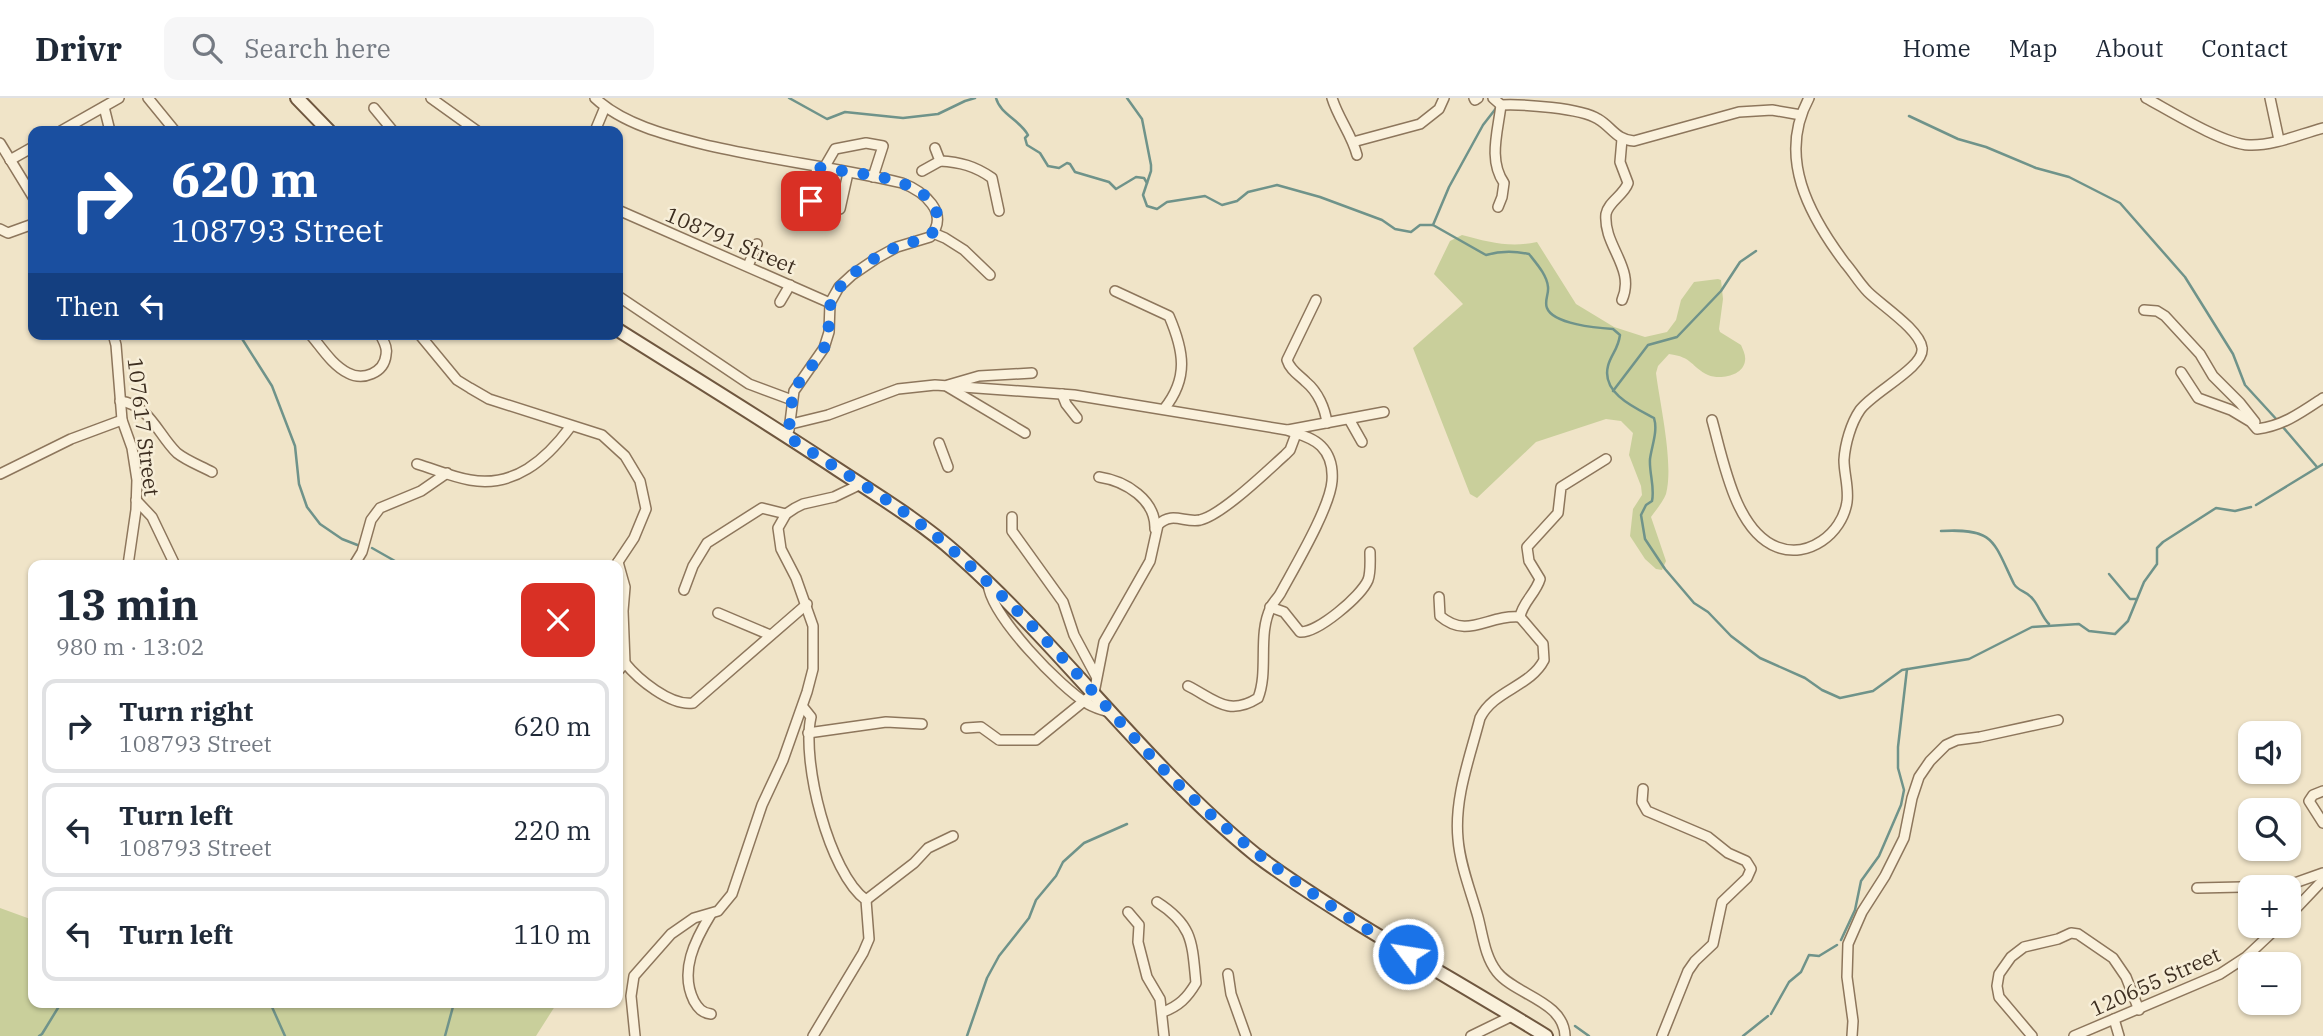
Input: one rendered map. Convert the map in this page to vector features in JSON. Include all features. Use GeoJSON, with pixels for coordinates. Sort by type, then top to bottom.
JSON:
{"type":"FeatureCollection","features":[{"type":"Feature","properties":{"kind":"main road"},"geometry":{"type":"LineString","coordinates":[[297,98],[324,126]]}},
{"type":"Feature","properties":{"kind":"main road"},"geometry":{"type":"LineString","coordinates":[[623,333],[789,430],[955,552],[1056,651],[1089,698],[1111,712],[1207,812],[1257,855],[1329,905],[1546,1036]]}},
{"type":"Feature","properties":{"kind":"street"},"geometry":{"type":"LineString","coordinates":[[70,126],[119,98]]}},
{"type":"Feature","properties":{"kind":"street"},"geometry":{"type":"LineString","coordinates":[[148,98],[171,126]]}},
{"type":"Feature","properties":{"kind":"street"},"geometry":{"type":"LineString","coordinates":[[431,98],[470,126]]}},
{"type":"Feature","properties":{"kind":"street"},"geometry":{"type":"LineString","coordinates":[[595,98],[605,107],[657,131],[688,140],[737,152],[902,183],[924,195],[937,214],[933,233],[924,239],[897,247],[845,281],[830,303],[829,332],[824,348],[798,383],[792,400],[789,430],[898,389],[925,385],[1062,394],[1164,409],[1291,432],[1311,439],[1326,452],[1330,460],[1332,479],[1325,505],[1280,595],[1270,607],[1261,692],[1258,698],[1244,704],[1222,706],[1188,686]]}},
{"type":"Feature","properties":{"kind":"street"},"geometry":{"type":"LineString","coordinates":[[1332,98],[1357,155]]}},
{"type":"Feature","properties":{"kind":"street"},"geometry":{"type":"LineString","coordinates":[[1353,142],[1420,124],[1439,109],[1444,98]]}},
{"type":"Feature","properties":{"kind":"street"},"geometry":{"type":"LineString","coordinates":[[1712,420],[1739,507],[1757,535],[1771,545],[1783,549],[1809,549],[1825,538],[1843,516],[1847,488],[1844,459],[1856,417],[1869,400],[1912,369],[1922,352],[1915,334],[1867,291],[1827,239],[1811,208],[1800,182],[1796,141],[1797,124],[1809,98]]}},
{"type":"Feature","properties":{"kind":"street"},"geometry":{"type":"LineString","coordinates":[[2146,98],[2228,140],[2248,145],[2323,128]]}},
{"type":"Feature","properties":{"kind":"street"},"geometry":{"type":"LineString","coordinates":[[2270,98],[2278,140]]}},
{"type":"Feature","properties":{"kind":"street"},"geometry":{"type":"LineString","coordinates":[[1497,207],[1504,183],[1496,171],[1495,150],[1502,101],[1590,115],[1601,120],[1622,139],[1641,141],[1740,111],[1772,110],[1801,115]]}},
{"type":"Feature","properties":{"kind":"street"},"geometry":{"type":"LineString","coordinates":[[104,107],[109,126]]}},
{"type":"Feature","properties":{"kind":"street"},"geometry":{"type":"LineString","coordinates":[[597,126],[605,107]]}},
{"type":"Feature","properties":{"kind":"street"},"geometry":{"type":"LineString","coordinates":[[374,108],[387,126]]}},
{"type":"Feature","properties":{"kind":"street"},"geometry":{"type":"LineString","coordinates":[[1622,139],[1619,157],[1628,183],[1609,207],[1606,217],[1610,238],[1625,273],[1627,285],[1622,300]]}},
{"type":"Feature","properties":{"kind":"street"},"geometry":{"type":"LineString","coordinates":[[0,143],[28,189]]}},
{"type":"Feature","properties":{"kind":"street"},"geometry":{"type":"LineString","coordinates":[[804,224],[811,201],[821,185],[815,179],[835,149],[866,143],[883,146],[873,177]]}},
{"type":"Feature","properties":{"kind":"street"},"geometry":{"type":"LineString","coordinates":[[935,148],[940,161]]}},
{"type":"Feature","properties":{"kind":"street"},"geometry":{"type":"LineString","coordinates":[[10,160],[28,150]]}},
{"type":"Feature","properties":{"kind":"street"},"geometry":{"type":"LineString","coordinates":[[922,171],[940,161],[961,162],[980,169],[992,178],[999,211]]}},
{"type":"Feature","properties":{"kind":"street"},"geometry":{"type":"LineString","coordinates":[[841,209],[848,173]]}},
{"type":"Feature","properties":{"kind":"street","name":"108791 Street"},"geometry":{"type":"LineString","coordinates":[[623,212],[830,303]]}},
{"type":"Feature","properties":{"kind":"street"},"geometry":{"type":"LineString","coordinates":[[0,229],[8,233],[28,226]]}},
{"type":"Feature","properties":{"kind":"street"},"geometry":{"type":"LineString","coordinates":[[933,233],[945,237],[964,250],[990,275]]}},
{"type":"Feature","properties":{"kind":"street"},"geometry":{"type":"LineString","coordinates":[[748,266],[757,244]]}},
{"type":"Feature","properties":{"kind":"street"},"geometry":{"type":"LineString","coordinates":[[780,302],[790,285]]}},
{"type":"Feature","properties":{"kind":"street"},"geometry":{"type":"LineString","coordinates":[[1115,291],[1169,316],[1171,320],[1182,364],[1178,388],[1164,409]]}},
{"type":"Feature","properties":{"kind":"street"},"geometry":{"type":"LineString","coordinates":[[623,299],[749,384],[792,400]]}},
{"type":"Feature","properties":{"kind":"street"},"geometry":{"type":"LineString","coordinates":[[1315,300],[1287,360],[1288,365],[1308,383],[1323,404],[1327,423]]}},
{"type":"Feature","properties":{"kind":"street"},"geometry":{"type":"LineString","coordinates":[[2144,310],[2157,311],[2165,316],[2200,354],[2213,376],[2240,403],[2260,429]]}},
{"type":"Feature","properties":{"kind":"street","name":"107617 Street"},"geometry":{"type":"LineString","coordinates":[[115,340],[122,420],[132,448],[137,480],[129,560]]}},
{"type":"Feature","properties":{"kind":"street"},"geometry":{"type":"LineString","coordinates":[[315,340],[335,364],[351,375],[361,377],[371,375],[384,363],[386,350],[382,340]]}},
{"type":"Feature","properties":{"kind":"street"},"geometry":{"type":"LineString","coordinates":[[424,340],[457,380],[489,399],[602,435],[625,456],[640,481],[646,509],[634,538],[619,560]]}},
{"type":"Feature","properties":{"kind":"street"},"geometry":{"type":"LineString","coordinates":[[2181,372],[2198,398],[2231,410],[2260,429],[2272,428],[2292,419],[2323,398]]}},
{"type":"Feature","properties":{"kind":"street"},"geometry":{"type":"LineString","coordinates":[[946,386],[979,376],[1032,373]]}},
{"type":"Feature","properties":{"kind":"street"},"geometry":{"type":"LineString","coordinates":[[946,386],[1025,433]]}},
{"type":"Feature","properties":{"kind":"street"},"geometry":{"type":"LineString","coordinates":[[1062,394],[1077,418]]}},
{"type":"Feature","properties":{"kind":"street"},"geometry":{"type":"LineString","coordinates":[[120,401],[131,403],[143,411],[177,453],[212,472]]}},
{"type":"Feature","properties":{"kind":"street"},"geometry":{"type":"LineString","coordinates":[[1291,432],[1384,412]]}},
{"type":"Feature","properties":{"kind":"street"},"geometry":{"type":"LineString","coordinates":[[1349,419],[1362,442]]}},
{"type":"Feature","properties":{"kind":"street"},"geometry":{"type":"LineString","coordinates":[[0,474],[71,439],[122,420]]}},
{"type":"Feature","properties":{"kind":"street"},"geometry":{"type":"LineString","coordinates":[[417,464],[470,480],[511,478],[528,470],[555,448],[571,426]]}},
{"type":"Feature","properties":{"kind":"street"},"geometry":{"type":"LineString","coordinates":[[1155,534],[1158,525],[1171,517],[1204,519],[1238,496],[1290,450],[1291,432]]}},
{"type":"Feature","properties":{"kind":"street"},"geometry":{"type":"LineString","coordinates":[[939,443],[948,467]]}},
{"type":"Feature","properties":{"kind":"street"},"geometry":{"type":"LineString","coordinates":[[1566,1035],[1561,1021],[1546,1006],[1506,982],[1489,959],[1458,842],[1457,809],[1480,718],[1493,700],[1531,676],[1544,660],[1543,644],[1520,617],[1520,612],[1537,589],[1540,579],[1529,561],[1527,547],[1558,513],[1561,487],[1606,459]]}},
{"type":"Feature","properties":{"kind":"street"},"geometry":{"type":"LineString","coordinates":[[357,560],[371,520],[380,508],[421,491],[447,474]]}},
{"type":"Feature","properties":{"kind":"street"},"geometry":{"type":"LineString","coordinates":[[966,728],[981,727],[1004,741],[1032,741],[1089,698],[1104,642],[1150,561],[1156,515],[1144,498],[1113,479],[1100,477]]}},
{"type":"Feature","properties":{"kind":"street"},"geometry":{"type":"LineString","coordinates":[[635,1036],[631,996],[634,976],[671,934],[694,918],[718,911],[732,894],[762,805],[803,707],[813,669],[813,626],[807,604],[779,542],[778,528],[786,514],[803,504],[835,497],[861,484]]}},
{"type":"Feature","properties":{"kind":"street"},"geometry":{"type":"LineString","coordinates":[[136,500],[152,517],[173,560]]}},
{"type":"Feature","properties":{"kind":"street"},"geometry":{"type":"LineString","coordinates":[[684,590],[693,566],[707,543],[762,508],[786,514]]}},
{"type":"Feature","properties":{"kind":"street"},"geometry":{"type":"LineString","coordinates":[[1012,517],[1012,531],[1062,602],[1074,635],[1096,676]]}},
{"type":"Feature","properties":{"kind":"street"},"geometry":{"type":"LineString","coordinates":[[1270,607],[1284,612],[1300,632],[1317,628],[1357,594],[1368,580],[1370,552]]}},
{"type":"Feature","properties":{"kind":"street"},"geometry":{"type":"LineString","coordinates":[[623,581],[625,663],[639,680],[689,704],[807,604]]}},
{"type":"Feature","properties":{"kind":"street"},"geometry":{"type":"LineString","coordinates":[[988,582],[990,596],[1021,641],[1060,682],[1089,698]]}},
{"type":"Feature","properties":{"kind":"street"},"geometry":{"type":"LineString","coordinates":[[1438,597],[1440,616],[1455,626],[1464,628],[1500,617],[1520,617]]}},
{"type":"Feature","properties":{"kind":"street"},"geometry":{"type":"LineString","coordinates":[[718,613],[770,635]]}},
{"type":"Feature","properties":{"kind":"street"},"geometry":{"type":"LineString","coordinates":[[803,707],[811,717],[808,754],[833,852],[857,894],[866,900]]}},
{"type":"Feature","properties":{"kind":"street"},"geometry":{"type":"LineString","coordinates":[[1852,1036],[1853,1021],[1847,976],[1848,944],[1862,912],[1885,876],[1904,838],[1912,798],[1930,761],[1946,745],[1957,740],[2057,720]]}},
{"type":"Feature","properties":{"kind":"street"},"geometry":{"type":"LineString","coordinates":[[808,733],[886,722],[922,724]]}},
{"type":"Feature","properties":{"kind":"street"},"geometry":{"type":"LineString","coordinates":[[1643,789],[1642,802],[1647,811],[1708,837],[1728,853],[1748,862],[1751,870],[1747,878],[1722,902],[1713,944],[1688,971],[1662,1036]]}},
{"type":"Feature","properties":{"kind":"street"},"geometry":{"type":"LineString","coordinates":[[2323,791],[2313,794],[2309,801],[2323,823]]}},
{"type":"Feature","properties":{"kind":"street"},"geometry":{"type":"LineString","coordinates":[[866,900],[914,863],[928,848],[953,836]]}},
{"type":"Feature","properties":{"kind":"street"},"geometry":{"type":"LineString","coordinates":[[2197,888],[2286,886],[2323,873]]}},
{"type":"Feature","properties":{"kind":"street"},"geometry":{"type":"LineString","coordinates":[[2301,903],[2323,880]]}},
{"type":"Feature","properties":{"kind":"street"},"geometry":{"type":"LineString","coordinates":[[813,1036],[867,945],[869,939],[866,900]]}},
{"type":"Feature","properties":{"kind":"street"},"geometry":{"type":"LineString","coordinates":[[1157,902],[1181,919],[1186,929],[1192,947],[1196,983],[1184,1000],[1176,1007],[1163,1012]]}},
{"type":"Feature","properties":{"kind":"street"},"geometry":{"type":"LineString","coordinates":[[1128,912],[1139,925],[1138,942],[1147,977],[1159,995],[1164,1036]]}},
{"type":"Feature","properties":{"kind":"street"},"geometry":{"type":"LineString","coordinates":[[710,1014],[704,1013],[696,1005],[688,970],[691,953],[711,914]]}},
{"type":"Feature","properties":{"kind":"street"},"geometry":{"type":"LineString","coordinates":[[2032,1036],[1999,997],[1999,974],[2011,957],[2024,947],[2071,933],[2078,934],[2113,958],[2126,977],[2138,1010]]}},
{"type":"Feature","properties":{"kind":"street","name":"120655 Street"},"geometry":{"type":"LineString","coordinates":[[2074,1036],[2202,983],[2246,957],[2266,938]]}},
{"type":"Feature","properties":{"kind":"street"},"geometry":{"type":"LineString","coordinates":[[1228,974],[1231,994],[1245,1036]]}},
{"type":"Feature","properties":{"kind":"street"},"geometry":{"type":"LineString","coordinates":[[1471,1036],[1512,1016]]}},
{"type":"Feature","properties":{"kind":"street"},"geometry":{"type":"LineString","coordinates":[[2113,1020],[2119,1036]]}},
{"type":"Feature","properties":{"kind":"green space"},"geometry":{"type":"Polygon","coordinates":[[[1462,235],[1508,244],[1537,242],[1576,304],[1614,327],[1645,337],[1667,332],[1676,320],[1681,300],[1694,282],[1721,280],[1723,299],[1719,329],[1741,345],[1745,357],[1743,366],[1730,376],[1713,376],[1702,372],[1683,357],[1669,354],[1658,366],[1656,373],[1666,434],[1668,482],[1666,494],[1651,517],[1666,561],[1662,570],[1656,569],[1645,559],[1630,536],[1633,509],[1642,495],[1629,455],[1633,433],[1621,421],[1606,419],[1536,442],[1477,498],[1470,494],[1413,348],[1463,304],[1434,274],[1450,241],[1462,235]]]}},
{"type":"Feature","properties":{"kind":"green space"},"geometry":{"type":"Polygon","coordinates":[[[0,908],[28,918],[28,1008],[554,1008],[536,1036],[0,1036],[0,908]]]}},
{"type":"Feature","properties":{"kind":"waterway"},"geometry":{"type":"LineString","coordinates":[[789,98],[827,119],[845,112],[903,118],[938,114],[975,98]]}},
{"type":"Feature","properties":{"kind":"waterway"},"geometry":{"type":"LineString","coordinates":[[996,98],[998,104],[1028,135],[1025,138],[1027,145],[1040,153],[1048,166],[1059,168],[1070,164],[1075,172],[1109,182],[1116,189],[1136,177],[1144,178],[1147,183]]}},
{"type":"Feature","properties":{"kind":"waterway"},"geometry":{"type":"LineString","coordinates":[[1127,98],[1142,119],[1151,165],[1143,195],[1147,206],[1157,209],[1167,202],[1205,196],[1222,205],[1237,201],[1248,192],[1277,185],[1320,197],[1382,220],[1395,229],[1411,232],[1420,225],[1433,225],[1486,255],[1507,252],[1529,254],[1546,278],[1546,305],[1551,313],[1576,324],[1613,329],[1620,335],[1609,362],[1607,376],[1614,392],[1654,418],[1655,433],[1650,459],[1653,496],[1641,515],[1645,539],[1665,569],[1694,603],[1760,658],[1805,678],[1840,698],[1873,691],[1902,670],[1969,659],[2032,627],[2079,624],[2089,631],[2115,634],[2128,621],[2144,582],[2157,564],[2157,548],[2163,542],[2216,508],[2235,511],[2251,507]]}},
{"type":"Feature","properties":{"kind":"waterway"},"geometry":{"type":"LineString","coordinates":[[1433,225],[1449,187],[1483,125],[1497,107]]}},
{"type":"Feature","properties":{"kind":"waterway"},"geometry":{"type":"LineString","coordinates":[[1909,116],[1958,139],[1986,147],[2036,168],[2069,177],[2120,203],[2185,277],[2233,354],[2245,385],[2278,421]]}},
{"type":"Feature","properties":{"kind":"waterway"},"geometry":{"type":"LineString","coordinates":[[1613,391],[1648,345],[1677,337],[1721,291],[1740,262],[1756,251]]}},
{"type":"Feature","properties":{"kind":"waterway"},"geometry":{"type":"LineString","coordinates":[[243,340],[272,386],[295,446],[299,484],[307,507],[320,524],[342,539],[360,546]]}},
{"type":"Feature","properties":{"kind":"waterway"},"geometry":{"type":"LineString","coordinates":[[2282,426],[2317,467]]}},
{"type":"Feature","properties":{"kind":"waterway"},"geometry":{"type":"LineString","coordinates":[[2256,505],[2323,464]]}},
{"type":"Feature","properties":{"kind":"waterway"},"geometry":{"type":"LineString","coordinates":[[1941,531],[1972,532],[1990,540],[2014,584],[2029,595],[2049,624]]}},
{"type":"Feature","properties":{"kind":"waterway"},"geometry":{"type":"LineString","coordinates":[[372,548],[393,560]]}},
{"type":"Feature","properties":{"kind":"waterway"},"geometry":{"type":"LineString","coordinates":[[2109,574],[2130,599],[2136,599]]}},
{"type":"Feature","properties":{"kind":"waterway"},"geometry":{"type":"LineString","coordinates":[[1841,940],[1855,910],[1861,881],[1879,856],[1901,805],[1904,790],[1898,768],[1898,747],[1907,669]]}},
{"type":"Feature","properties":{"kind":"waterway"},"geometry":{"type":"LineString","coordinates":[[967,1036],[987,978],[999,956],[1029,918],[1036,900],[1056,876],[1063,862],[1084,843],[1127,824]]}},
{"type":"Feature","properties":{"kind":"waterway"},"geometry":{"type":"LineString","coordinates":[[1771,1014],[1789,982],[1801,972],[1809,955],[1819,956],[1837,945]]}},
{"type":"Feature","properties":{"kind":"waterway"},"geometry":{"type":"LineString","coordinates":[[39,1036],[58,1008]]}},
{"type":"Feature","properties":{"kind":"waterway"},"geometry":{"type":"LineString","coordinates":[[272,1008],[285,1036]]}},
{"type":"Feature","properties":{"kind":"waterway"},"geometry":{"type":"LineString","coordinates":[[445,1036],[453,1008]]}},
{"type":"Feature","properties":{"kind":"waterway"},"geometry":{"type":"LineString","coordinates":[[1743,1036],[1768,1016]]}},
{"type":"Feature","properties":{"kind":"waterway"},"geometry":{"type":"LineString","coordinates":[[1575,1026],[1589,1036]]}},
{"type":"Feature","properties":{"kind":"route"},"geometry":{"type":"LineString","coordinates":[[811,201],[821,185],[815,179],[817,167],[910,186],[930,201],[938,218],[930,236],[897,247],[877,258],[839,287],[830,303],[829,332],[824,348],[794,391],[791,424],[787,436],[915,520],[955,552],[999,592],[1056,651],[1169,775],[1257,855],[1296,884],[1408,954]]}}]}
